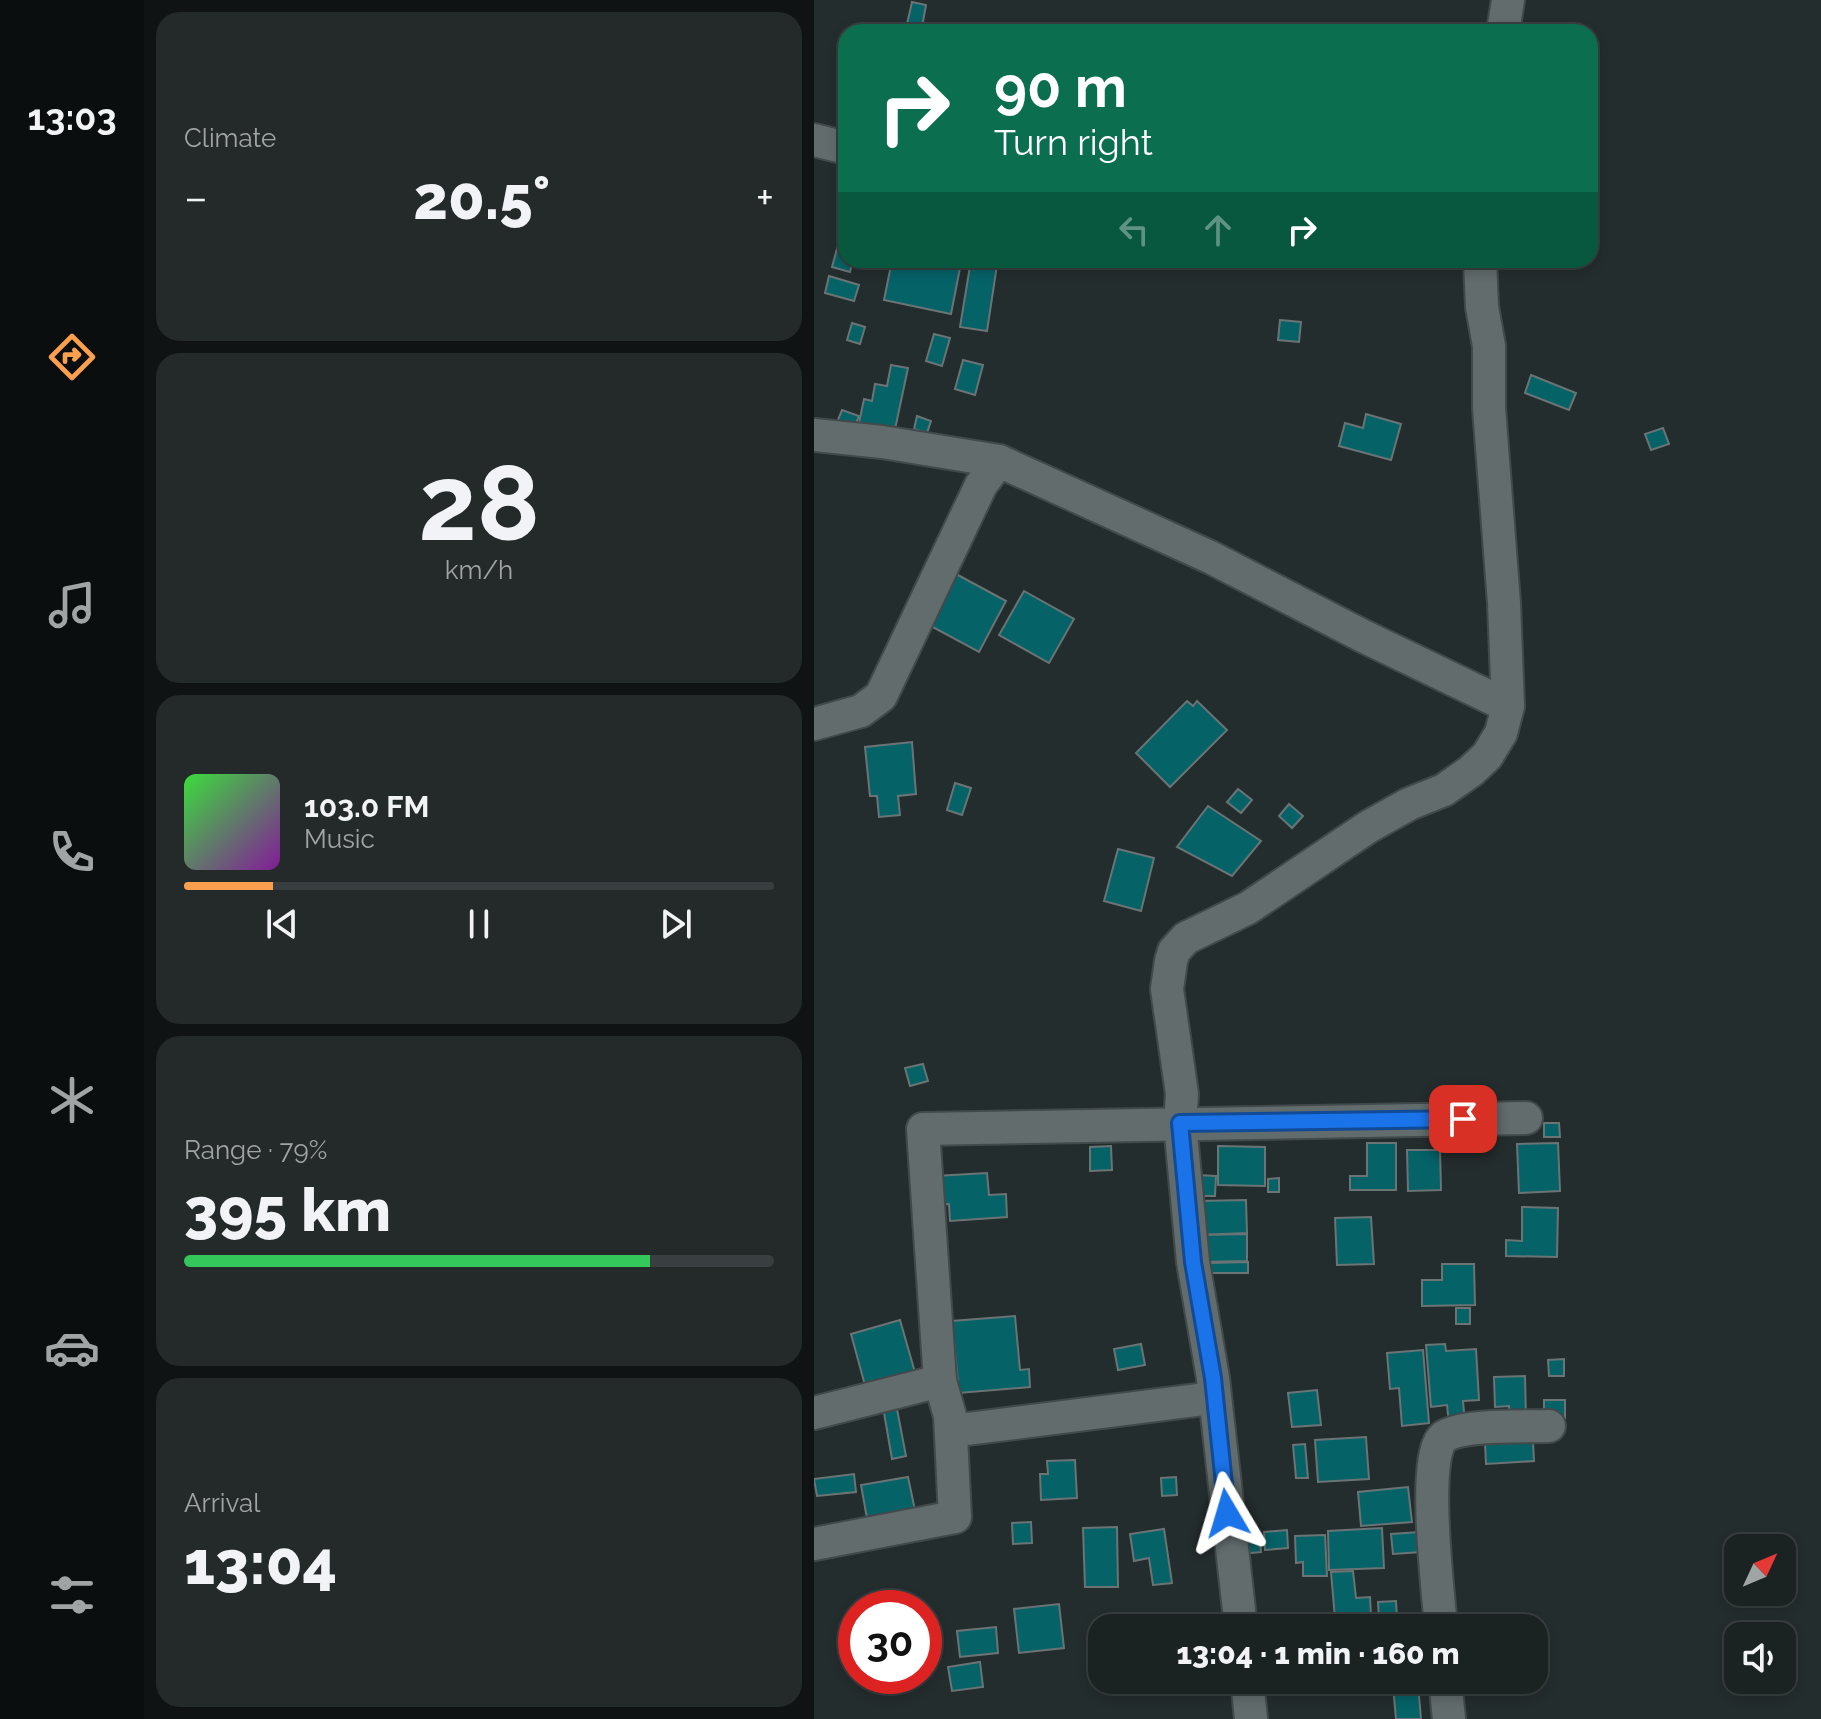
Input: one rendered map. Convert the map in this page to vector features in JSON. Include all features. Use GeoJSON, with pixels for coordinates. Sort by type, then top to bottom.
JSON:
{"type":"FeatureCollection","features":[{"type":"Feature","properties":{"kind":"street"},"geometry":{"type":"LineString","coordinates":[[1504,24],[1508,0]]}},
{"type":"Feature","properties":{"kind":"street"},"geometry":{"type":"LineString","coordinates":[[814,140],[838,146]]}},
{"type":"Feature","properties":{"kind":"street"},"geometry":{"type":"LineString","coordinates":[[1239,1614],[1213,1378],[1193,1262],[1180,1123],[1182,1094],[1167,989],[1174,951],[1186,938],[1248,908],[1368,827],[1409,804],[1444,790],[1487,756],[1501,733],[1508,706],[1504,603],[1489,408],[1489,346],[1482,307],[1480,268]]}},
{"type":"Feature","properties":{"kind":"street"},"geometry":{"type":"LineString","coordinates":[[814,435],[882,442],[999,461],[1212,558],[1508,706]]}},
{"type":"Feature","properties":{"kind":"street"},"geometry":{"type":"LineString","coordinates":[[814,724],[861,711],[881,696],[981,485],[999,461]]}},
{"type":"Feature","properties":{"kind":"street"},"geometry":{"type":"LineString","coordinates":[[814,1544],[955,1517],[950,1416],[940,1381],[923,1129],[1526,1118]]}},
{"type":"Feature","properties":{"kind":"street"},"geometry":{"type":"LineString","coordinates":[[814,1413],[940,1381]]}},
{"type":"Feature","properties":{"kind":"street"},"geometry":{"type":"LineString","coordinates":[[951,1431],[1213,1398]]}},
{"type":"Feature","properties":{"kind":"street"},"geometry":{"type":"LineString","coordinates":[[1440,1614],[1432,1473],[1438,1444],[1444,1436],[1474,1429],[1549,1426]]}},
{"type":"Feature","properties":{"kind":"street"},"geometry":{"type":"LineString","coordinates":[[1248,1694],[1251,1719]]}},
{"type":"Feature","properties":{"kind":"street"},"geometry":{"type":"LineString","coordinates":[[1446,1694],[1449,1719]]}},
{"type":"Feature","properties":{"kind":"building"},"geometry":{"type":"Polygon","coordinates":[[[912,2],[926,5],[923,24],[907,24],[912,2]]]}},
{"type":"Feature","properties":{"kind":"building"},"geometry":{"type":"Polygon","coordinates":[[[838,245],[838,268],[851,268],[850,272],[832,267],[838,245]]]}},
{"type":"Feature","properties":{"kind":"building"},"geometry":{"type":"Polygon","coordinates":[[[890,268],[960,268],[951,314],[884,300],[890,268]]]}},
{"type":"Feature","properties":{"kind":"building"},"geometry":{"type":"Polygon","coordinates":[[[970,268],[997,268],[987,331],[960,327],[970,268]]]}},
{"type":"Feature","properties":{"kind":"building"},"geometry":{"type":"Polygon","coordinates":[[[829,276],[859,285],[854,301],[825,293],[829,276]]]}},
{"type":"Feature","properties":{"kind":"building"},"geometry":{"type":"Polygon","coordinates":[[[1280,320],[1301,322],[1299,342],[1278,340],[1280,320]]]}},
{"type":"Feature","properties":{"kind":"building"},"geometry":{"type":"Polygon","coordinates":[[[852,323],[865,327],[860,344],[847,340],[852,323]]]}},
{"type":"Feature","properties":{"kind":"building"},"geometry":{"type":"Polygon","coordinates":[[[934,334],[950,338],[942,366],[926,361],[934,334]]]}},
{"type":"Feature","properties":{"kind":"building"},"geometry":{"type":"Polygon","coordinates":[[[963,360],[983,365],[975,395],[955,389],[963,360]]]}},
{"type":"Feature","properties":{"kind":"building"},"geometry":{"type":"Polygon","coordinates":[[[891,365],[908,368],[894,434],[857,432],[864,399],[872,401],[875,384],[887,386],[891,365]]]}},
{"type":"Feature","properties":{"kind":"building"},"geometry":{"type":"Polygon","coordinates":[[[1531,375],[1576,393],[1569,410],[1525,393],[1531,375]]]}},
{"type":"Feature","properties":{"kind":"building"},"geometry":{"type":"Polygon","coordinates":[[[842,410],[859,416],[852,433],[835,427],[842,410]]]}},
{"type":"Feature","properties":{"kind":"building"},"geometry":{"type":"Polygon","coordinates":[[[1366,414],[1401,424],[1391,460],[1339,446],[1345,423],[1363,428],[1366,414]]]}},
{"type":"Feature","properties":{"kind":"building"},"geometry":{"type":"Polygon","coordinates":[[[917,416],[931,421],[927,433],[914,429],[917,416]]]}},
{"type":"Feature","properties":{"kind":"building"},"geometry":{"type":"Polygon","coordinates":[[[1663,428],[1669,444],[1651,450],[1645,434],[1663,428]]]}},
{"type":"Feature","properties":{"kind":"building"},"geometry":{"type":"Polygon","coordinates":[[[956,574],[1006,601],[979,652],[929,625],[956,574]]]}},
{"type":"Feature","properties":{"kind":"building"},"geometry":{"type":"Polygon","coordinates":[[[1024,591],[1074,619],[1049,663],[999,635],[1024,591]]]}},
{"type":"Feature","properties":{"kind":"building"},"geometry":{"type":"Polygon","coordinates":[[[1187,701],[1193,706],[1197,701],[1227,730],[1170,787],[1136,753],[1187,701]]]}},
{"type":"Feature","properties":{"kind":"building"},"geometry":{"type":"Polygon","coordinates":[[[912,742],[916,794],[898,796],[900,815],[879,817],[877,796],[870,796],[865,747],[912,742]]]}},
{"type":"Feature","properties":{"kind":"building"},"geometry":{"type":"Polygon","coordinates":[[[955,783],[971,788],[962,815],[947,810],[955,783]]]}},
{"type":"Feature","properties":{"kind":"building"},"geometry":{"type":"Polygon","coordinates":[[[1238,789],[1252,800],[1241,813],[1227,802],[1238,789]]]}},
{"type":"Feature","properties":{"kind":"building"},"geometry":{"type":"Polygon","coordinates":[[[1289,804],[1303,816],[1292,828],[1279,816],[1289,804]]]}},
{"type":"Feature","properties":{"kind":"building"},"geometry":{"type":"Polygon","coordinates":[[[1208,806],[1261,841],[1232,876],[1177,847],[1208,806]]]}},
{"type":"Feature","properties":{"kind":"building"},"geometry":{"type":"Polygon","coordinates":[[[1118,849],[1154,858],[1141,911],[1104,901],[1118,849]]]}},
{"type":"Feature","properties":{"kind":"building"},"geometry":{"type":"Polygon","coordinates":[[[923,1064],[928,1081],[910,1086],[905,1068],[923,1064]]]}},
{"type":"Feature","properties":{"kind":"building"},"geometry":{"type":"Polygon","coordinates":[[[1544,1123],[1559,1123],[1560,1137],[1544,1137],[1544,1123]]]}},
{"type":"Feature","properties":{"kind":"building"},"geometry":{"type":"Polygon","coordinates":[[[1367,1143],[1396,1143],[1396,1190],[1350,1190],[1350,1176],[1367,1176],[1367,1143]]]}},
{"type":"Feature","properties":{"kind":"building"},"geometry":{"type":"Polygon","coordinates":[[[1558,1143],[1560,1191],[1519,1193],[1517,1144],[1558,1143]]]}},
{"type":"Feature","properties":{"kind":"building"},"geometry":{"type":"Polygon","coordinates":[[[1111,1146],[1112,1170],[1090,1171],[1090,1147],[1111,1146]]]}},
{"type":"Feature","properties":{"kind":"building"},"geometry":{"type":"Polygon","coordinates":[[[1218,1146],[1265,1147],[1265,1186],[1218,1185],[1218,1146]]]}},
{"type":"Feature","properties":{"kind":"building"},"geometry":{"type":"Polygon","coordinates":[[[1407,1150],[1440,1150],[1441,1190],[1408,1191],[1407,1150]]]}},
{"type":"Feature","properties":{"kind":"building"},"geometry":{"type":"Polygon","coordinates":[[[987,1173],[989,1195],[1006,1194],[1007,1217],[950,1221],[949,1204],[937,1205],[935,1176],[987,1173]]]}},
{"type":"Feature","properties":{"kind":"building"},"geometry":{"type":"Polygon","coordinates":[[[1196,1175],[1216,1176],[1215,1196],[1196,1196],[1196,1175]]]}},
{"type":"Feature","properties":{"kind":"building"},"geometry":{"type":"Polygon","coordinates":[[[1279,1178],[1279,1192],[1268,1192],[1268,1179],[1279,1178]]]}},
{"type":"Feature","properties":{"kind":"building"},"geometry":{"type":"Polygon","coordinates":[[[1246,1200],[1247,1233],[1199,1235],[1198,1201],[1246,1200]]]}},
{"type":"Feature","properties":{"kind":"building"},"geometry":{"type":"Polygon","coordinates":[[[1522,1207],[1558,1208],[1557,1257],[1506,1256],[1506,1240],[1522,1241],[1522,1207]]]}},
{"type":"Feature","properties":{"kind":"building"},"geometry":{"type":"Polygon","coordinates":[[[1371,1217],[1374,1264],[1337,1265],[1335,1218],[1371,1217]]]}},
{"type":"Feature","properties":{"kind":"building"},"geometry":{"type":"Polygon","coordinates":[[[1247,1234],[1247,1261],[1202,1262],[1201,1235],[1247,1234]]]}},
{"type":"Feature","properties":{"kind":"building"},"geometry":{"type":"Polygon","coordinates":[[[1248,1262],[1248,1273],[1210,1273],[1210,1263],[1248,1262]]]}},
{"type":"Feature","properties":{"kind":"building"},"geometry":{"type":"Polygon","coordinates":[[[1442,1264],[1474,1264],[1475,1305],[1422,1306],[1422,1280],[1442,1280],[1442,1264]]]}},
{"type":"Feature","properties":{"kind":"building"},"geometry":{"type":"Polygon","coordinates":[[[1456,1308],[1470,1308],[1470,1324],[1456,1324],[1456,1308]]]}},
{"type":"Feature","properties":{"kind":"building"},"geometry":{"type":"Polygon","coordinates":[[[1015,1316],[1020,1370],[1029,1369],[1030,1387],[959,1393],[952,1321],[1015,1316]]]}},
{"type":"Feature","properties":{"kind":"building"},"geometry":{"type":"Polygon","coordinates":[[[900,1320],[916,1376],[866,1389],[851,1334],[900,1320]]]}},
{"type":"Feature","properties":{"kind":"building"},"geometry":{"type":"Polygon","coordinates":[[[1141,1344],[1145,1365],[1118,1370],[1114,1349],[1141,1344]]]}},
{"type":"Feature","properties":{"kind":"building"},"geometry":{"type":"Polygon","coordinates":[[[1445,1344],[1446,1351],[1476,1349],[1479,1400],[1463,1401],[1465,1423],[1449,1424],[1447,1405],[1431,1407],[1426,1345],[1445,1344]]]}},
{"type":"Feature","properties":{"kind":"building"},"geometry":{"type":"Polygon","coordinates":[[[1423,1350],[1429,1423],[1402,1426],[1399,1388],[1390,1389],[1387,1353],[1423,1350]]]}},
{"type":"Feature","properties":{"kind":"building"},"geometry":{"type":"Polygon","coordinates":[[[1564,1359],[1564,1376],[1549,1376],[1548,1360],[1564,1359]]]}},
{"type":"Feature","properties":{"kind":"building"},"geometry":{"type":"Polygon","coordinates":[[[1525,1376],[1526,1418],[1509,1419],[1509,1406],[1495,1407],[1494,1377],[1525,1376]]]}},
{"type":"Feature","properties":{"kind":"building"},"geometry":{"type":"Polygon","coordinates":[[[1317,1390],[1321,1425],[1292,1427],[1288,1393],[1317,1390]]]}},
{"type":"Feature","properties":{"kind":"building"},"geometry":{"type":"Polygon","coordinates":[[[1544,1400],[1565,1400],[1565,1418],[1544,1418],[1544,1400]]]}},
{"type":"Feature","properties":{"kind":"building"},"geometry":{"type":"Polygon","coordinates":[[[896,1404],[906,1456],[892,1459],[883,1407],[896,1404]]]}},
{"type":"Feature","properties":{"kind":"building"},"geometry":{"type":"Polygon","coordinates":[[[1366,1437],[1369,1479],[1318,1482],[1315,1440],[1366,1437]]]}},
{"type":"Feature","properties":{"kind":"building"},"geometry":{"type":"Polygon","coordinates":[[[1533,1441],[1534,1461],[1486,1464],[1485,1443],[1533,1441]]]}},
{"type":"Feature","properties":{"kind":"building"},"geometry":{"type":"Polygon","coordinates":[[[1305,1444],[1308,1478],[1296,1478],[1293,1445],[1305,1444]]]}},
{"type":"Feature","properties":{"kind":"building"},"geometry":{"type":"Polygon","coordinates":[[[1075,1460],[1077,1498],[1041,1500],[1040,1474],[1048,1474],[1047,1461],[1075,1460]]]}},
{"type":"Feature","properties":{"kind":"building"},"geometry":{"type":"Polygon","coordinates":[[[854,1474],[856,1492],[817,1496],[814,1479],[854,1474]]]}},
{"type":"Feature","properties":{"kind":"building"},"geometry":{"type":"Polygon","coordinates":[[[908,1477],[916,1515],[868,1524],[861,1485],[908,1477]]]}},
{"type":"Feature","properties":{"kind":"building"},"geometry":{"type":"Polygon","coordinates":[[[1176,1477],[1177,1495],[1162,1496],[1161,1478],[1176,1477]]]}},
{"type":"Feature","properties":{"kind":"building"},"geometry":{"type":"Polygon","coordinates":[[[1408,1487],[1412,1522],[1361,1526],[1358,1492],[1408,1487]]]}},
{"type":"Feature","properties":{"kind":"building"},"geometry":{"type":"Polygon","coordinates":[[[1031,1522],[1032,1543],[1013,1544],[1012,1523],[1031,1522]]]}},
{"type":"Feature","properties":{"kind":"building"},"geometry":{"type":"Polygon","coordinates":[[[1117,1527],[1118,1587],[1085,1587],[1083,1528],[1117,1527]]]}},
{"type":"Feature","properties":{"kind":"building"},"geometry":{"type":"Polygon","coordinates":[[[1382,1528],[1384,1568],[1329,1570],[1328,1531],[1382,1528]]]}},
{"type":"Feature","properties":{"kind":"building"},"geometry":{"type":"Polygon","coordinates":[[[1164,1529],[1172,1583],[1153,1585],[1149,1558],[1134,1561],[1130,1534],[1164,1529]]]}},
{"type":"Feature","properties":{"kind":"building"},"geometry":{"type":"Polygon","coordinates":[[[1287,1530],[1288,1548],[1265,1550],[1264,1532],[1287,1530]]]}},
{"type":"Feature","properties":{"kind":"building"},"geometry":{"type":"Polygon","coordinates":[[[1259,1532],[1261,1552],[1241,1554],[1239,1534],[1259,1532]]]}},
{"type":"Feature","properties":{"kind":"building"},"geometry":{"type":"Polygon","coordinates":[[[1420,1532],[1421,1552],[1393,1554],[1391,1534],[1420,1532]]]}},
{"type":"Feature","properties":{"kind":"building"},"geometry":{"type":"Polygon","coordinates":[[[1325,1535],[1327,1576],[1303,1576],[1303,1562],[1296,1563],[1295,1536],[1325,1535]]]}},
{"type":"Feature","properties":{"kind":"building"},"geometry":{"type":"Polygon","coordinates":[[[1353,1571],[1356,1598],[1370,1597],[1371,1614],[1335,1614],[1331,1572],[1353,1571]]]}},
{"type":"Feature","properties":{"kind":"building"},"geometry":{"type":"Polygon","coordinates":[[[1396,1601],[1397,1614],[1379,1614],[1378,1602],[1396,1601]]]}},
{"type":"Feature","properties":{"kind":"building"},"geometry":{"type":"Polygon","coordinates":[[[1059,1604],[1064,1648],[1019,1653],[1014,1609],[1059,1604]]]}},
{"type":"Feature","properties":{"kind":"building"},"geometry":{"type":"Polygon","coordinates":[[[996,1627],[998,1653],[960,1657],[957,1631],[996,1627]]]}},
{"type":"Feature","properties":{"kind":"building"},"geometry":{"type":"Polygon","coordinates":[[[980,1662],[983,1687],[952,1691],[948,1667],[980,1662]]]}},
{"type":"Feature","properties":{"kind":"building"},"geometry":{"type":"Polygon","coordinates":[[[1394,1694],[1419,1694],[1421,1719],[1396,1719],[1394,1694]]]}},
{"type":"Feature","properties":{"kind":"route"},"geometry":{"type":"LineString","coordinates":[[1227,1513],[1213,1378],[1193,1262],[1180,1123],[1463,1119]]}}]}
